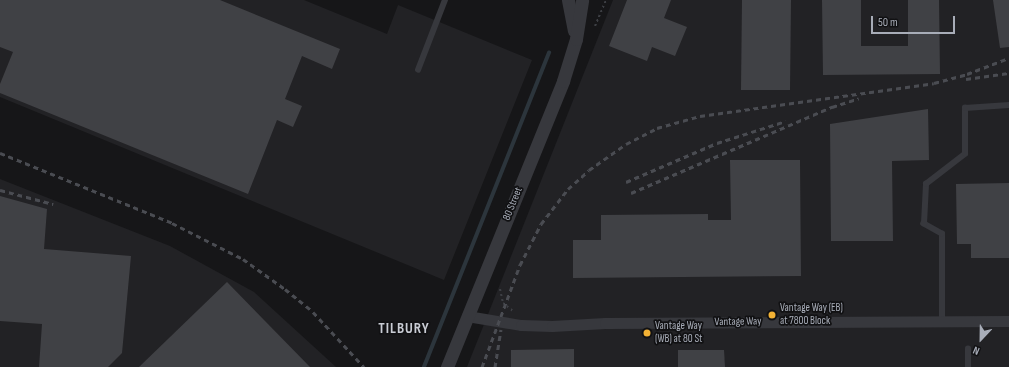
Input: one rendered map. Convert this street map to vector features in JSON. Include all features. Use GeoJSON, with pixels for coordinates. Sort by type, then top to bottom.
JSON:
{"type":"FeatureCollection","features":[{"type":"Feature","properties":{"kind":"street","name":"80 Street"},"geometry":{"type":"LineString","coordinates":[[568,0],[576,39]]}},
{"type":"Feature","properties":{"kind":"street","name":"80 Street"},"geometry":{"type":"LineString","coordinates":[[447,367],[563,81],[576,39],[582,0]]}},
{"type":"Feature","properties":{"kind":"street","name":"Vantage Way"},"geometry":{"type":"LineString","coordinates":[[467,316],[521,325],[544,326],[605,323],[1009,321]]}},
{"type":"Feature","properties":{"kind":"lane"},"geometry":{"type":"LineString","coordinates":[[418,70],[445,0]]}},
{"type":"Feature","properties":{"kind":"lane"},"geometry":{"type":"LineString","coordinates":[[942,322],[942,234],[924,224],[926,184],[965,154],[966,108],[1009,105]]}},
{"type":"Feature","properties":{"kind":"lane"},"geometry":{"type":"LineString","coordinates":[[968,349],[968,367]]}},
{"type":"Feature","properties":{"kind":"path"},"geometry":{"type":"LineString","coordinates":[[595,26],[606,0]]}},
{"type":"Feature","properties":{"kind":"path"},"geometry":{"type":"LineString","coordinates":[[500,289],[503,303],[514,312]]}},
{"type":"Feature","properties":{"kind":"shaded area"},"geometry":{"type":"Polygon","coordinates":[[[0,0],[304,0],[387,34],[398,5],[532,60],[444,280],[0,97],[0,0]]]}},
{"type":"Feature","properties":{"kind":"shaded area"},"geometry":{"type":"Polygon","coordinates":[[[613,0],[1009,0],[1009,367],[467,367],[613,0]]]}},
{"type":"Feature","properties":{"kind":"shaded area"},"geometry":{"type":"Polygon","coordinates":[[[0,179],[170,246],[254,292],[336,367],[0,367],[0,179]]]}},
{"type":"Feature","properties":{"kind":"building"},"geometry":{"type":"Polygon","coordinates":[[[0,0],[220,0],[340,49],[332,69],[302,56],[285,99],[302,106],[293,127],[277,120],[248,194],[0,93],[0,84],[13,52],[0,47],[0,0]]]}},
{"type":"Feature","properties":{"kind":"building"},"geometry":{"type":"Polygon","coordinates":[[[627,0],[671,0],[664,18],[687,27],[675,56],[652,47],[647,61],[609,46],[627,0]]]}},
{"type":"Feature","properties":{"kind":"building"},"geometry":{"type":"Polygon","coordinates":[[[742,0],[791,0],[790,90],[741,90],[742,0]]]}},
{"type":"Feature","properties":{"kind":"building"},"geometry":{"type":"Polygon","coordinates":[[[822,0],[861,0],[861,46],[908,46],[908,0],[939,0],[940,74],[823,75],[822,0]]]}},
{"type":"Feature","properties":{"kind":"building"},"geometry":{"type":"Polygon","coordinates":[[[993,0],[1009,0],[1009,47],[1000,48],[993,0]]]}},
{"type":"Feature","properties":{"kind":"building"},"geometry":{"type":"Polygon","coordinates":[[[928,109],[929,160],[892,161],[893,241],[831,241],[830,124],[928,109]]]}},
{"type":"Feature","properties":{"kind":"building"},"geometry":{"type":"Polygon","coordinates":[[[730,160],[800,160],[801,276],[573,278],[573,240],[601,240],[601,215],[708,214],[708,220],[731,220],[730,160]]]}},
{"type":"Feature","properties":{"kind":"building"},"geometry":{"type":"Polygon","coordinates":[[[1009,183],[1009,258],[971,258],[971,244],[957,244],[956,184],[1009,183]]]}},
{"type":"Feature","properties":{"kind":"building"},"geometry":{"type":"Polygon","coordinates":[[[0,196],[47,209],[44,249],[131,256],[122,353],[108,367],[39,367],[42,324],[0,321],[0,196]]]}},
{"type":"Feature","properties":{"kind":"building"},"geometry":{"type":"Polygon","coordinates":[[[227,282],[310,367],[139,367],[227,282]]]}},
{"type":"Feature","properties":{"kind":"building"},"geometry":{"type":"Polygon","coordinates":[[[574,349],[574,367],[511,367],[511,350],[574,349]]]}},
{"type":"Feature","properties":{"kind":"building"},"geometry":{"type":"Polygon","coordinates":[[[678,350],[724,350],[725,367],[678,367],[678,350]]]}},
{"type":"Feature","properties":{"kind":"waterway"},"geometry":{"type":"LineString","coordinates":[[424,367],[549,53]]}},
{"type":"Feature","properties":{"kind":"railway"},"geometry":{"type":"LineString","coordinates":[[482,367],[520,265],[541,224],[568,189],[589,170],[626,144],[657,128],[700,116],[934,83],[967,74],[1009,58]]}},
{"type":"Feature","properties":{"kind":"railway"},"geometry":{"type":"LineString","coordinates":[[966,79],[1009,73]]}},
{"type":"Feature","properties":{"kind":"railway"},"geometry":{"type":"LineString","coordinates":[[631,193],[832,107],[859,98]]}},
{"type":"Feature","properties":{"kind":"railway"},"geometry":{"type":"LineString","coordinates":[[626,182],[717,143],[786,121]]}},
{"type":"Feature","properties":{"kind":"railway"},"geometry":{"type":"LineString","coordinates":[[0,153],[172,223],[243,259],[285,289],[313,312],[364,367]]}},
{"type":"Feature","properties":{"kind":"railway"},"geometry":{"type":"LineString","coordinates":[[0,190],[53,204]]}},
{"type":"Feature","properties":{"kind":"railway"},"geometry":{"type":"LineString","coordinates":[[495,367],[501,329]]}},
{"type":"Feature","properties":{"kind":"place","name":"Vantage Way (EB) at 7800 Block"},"geometry":{"type":"Point","coordinates":[772,315]}},
{"type":"Feature","properties":{"kind":"place","name":"Vantage Way (WB) at 80 St"},"geometry":{"type":"Point","coordinates":[647,333]}},
{"type":"Feature","properties":{"kind":"district","name":"TILBURY"},"geometry":{"type":"Point","coordinates":[404,329]}}]}
